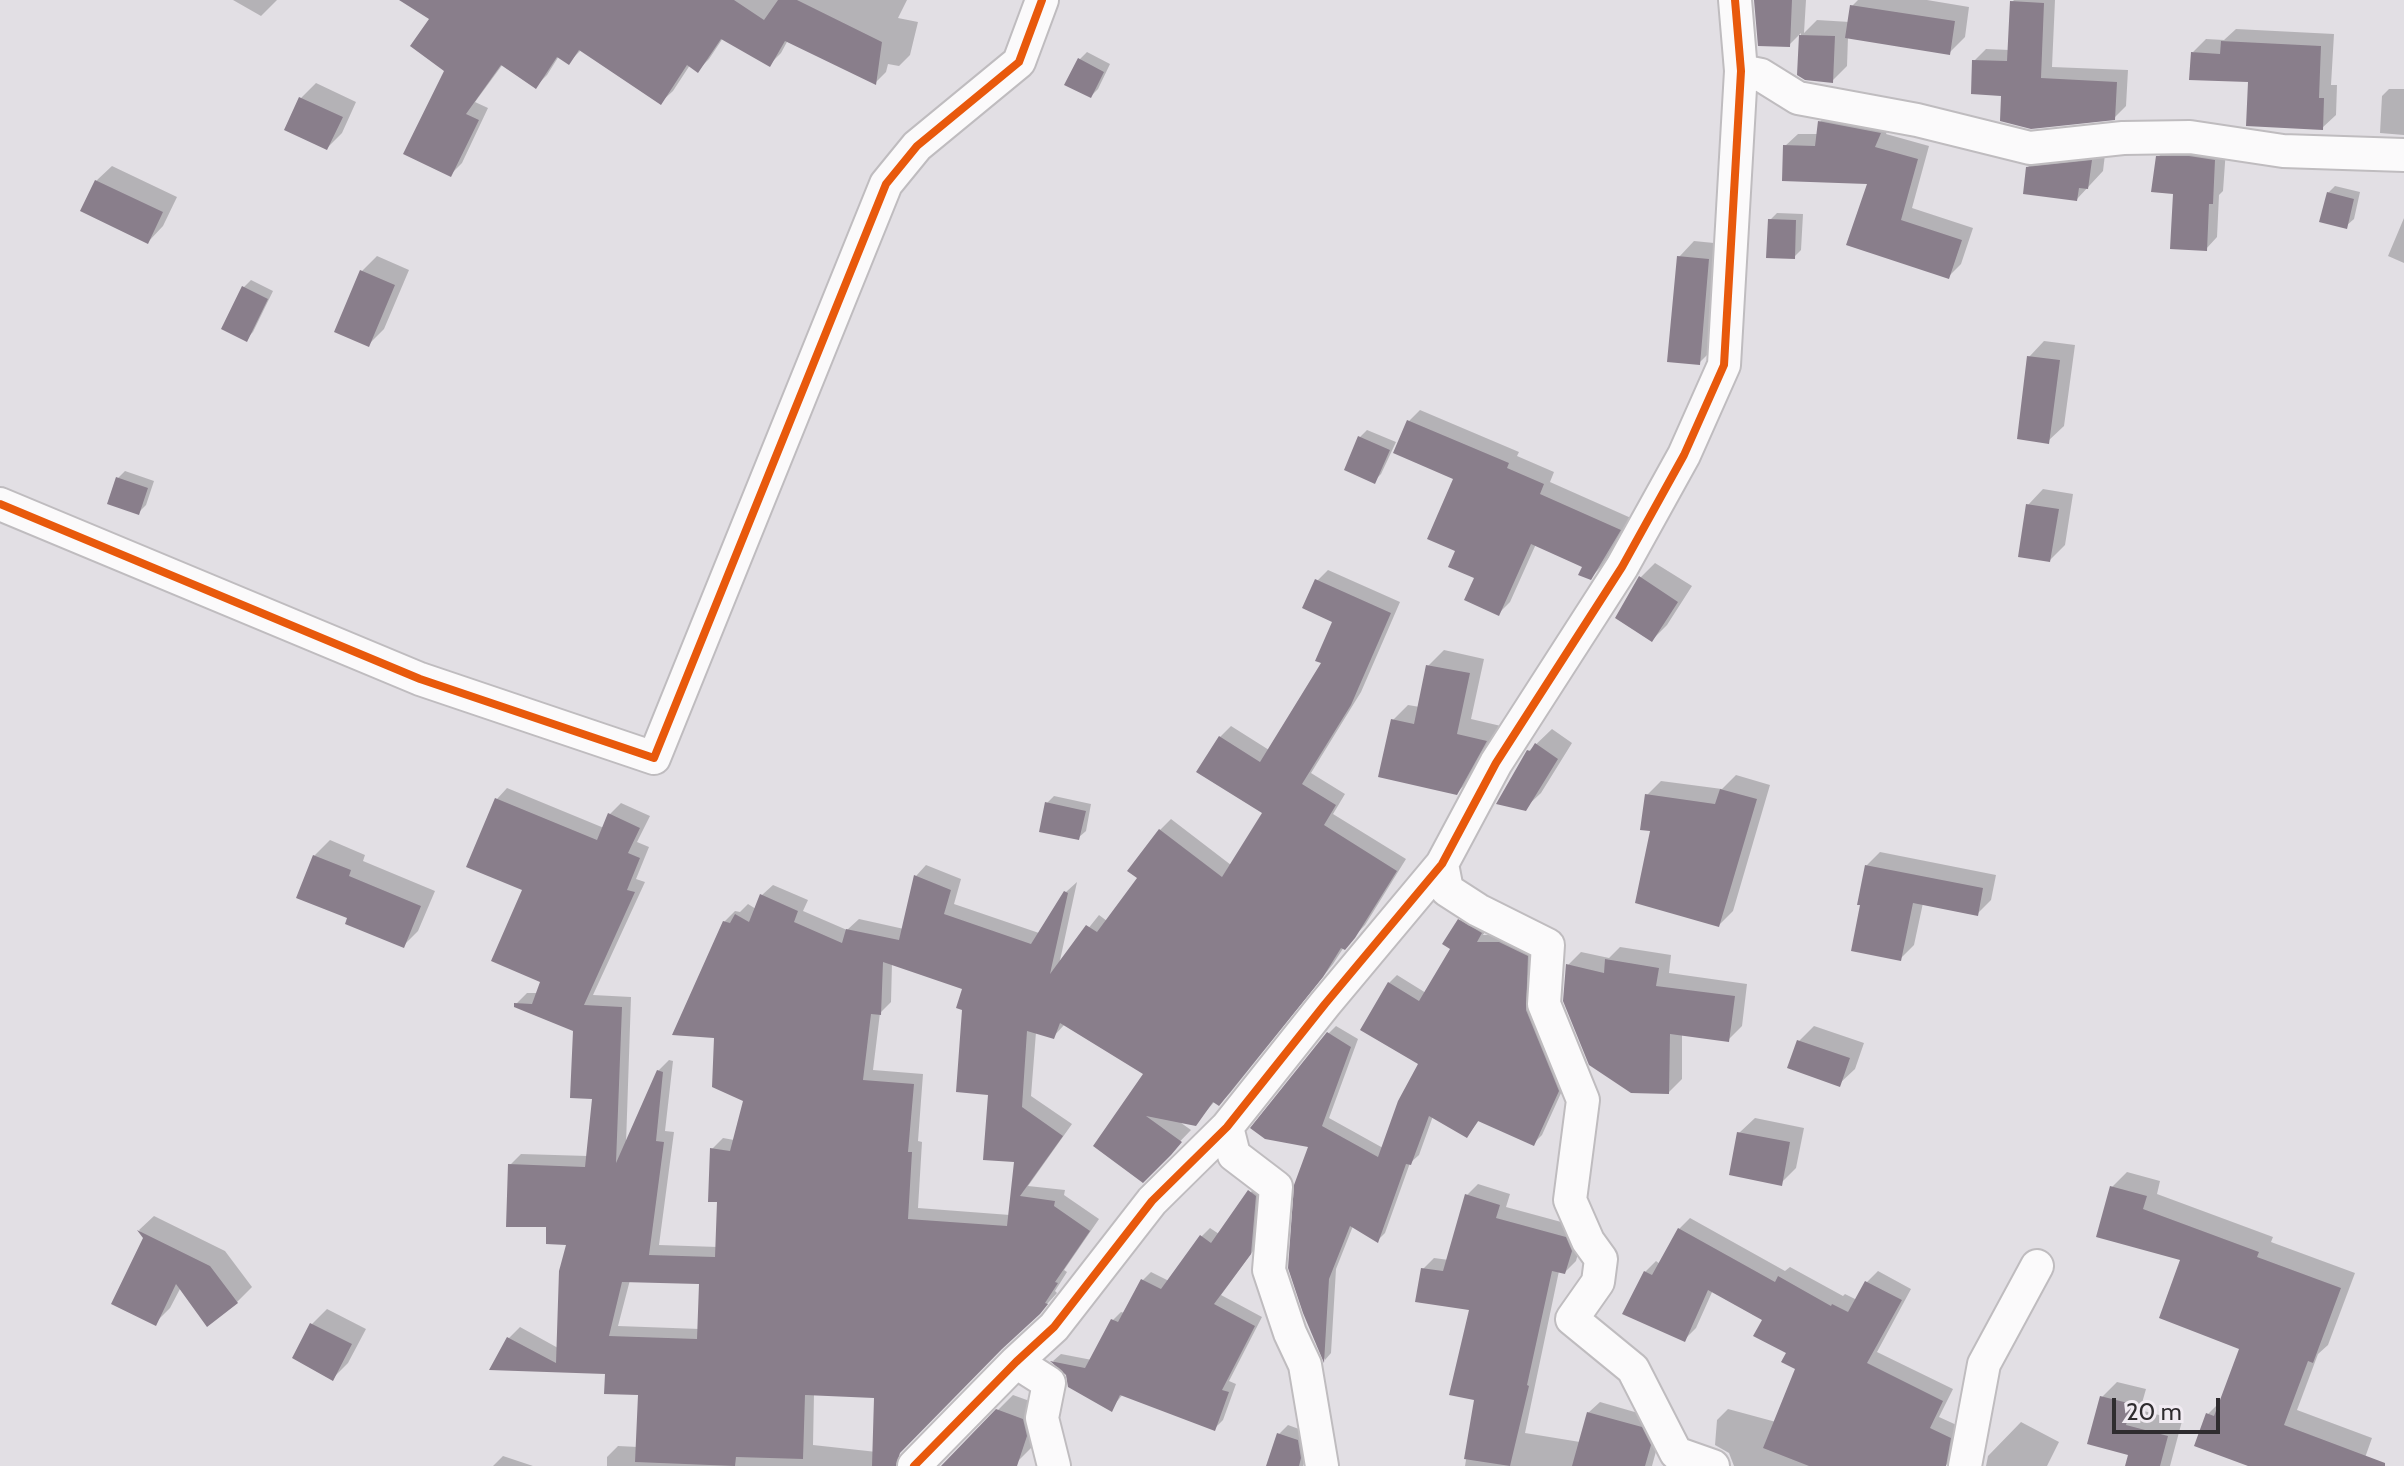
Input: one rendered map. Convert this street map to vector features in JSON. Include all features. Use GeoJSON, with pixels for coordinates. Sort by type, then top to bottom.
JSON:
{"type":"FeatureCollection","features":[{"type":"Feature","properties":{"kind":"street"},"geometry":{"type":"LineString","coordinates":[[0,504],[420,679],[654,758],[886,184],[917,146],[1019,62],[1042,0]]}},
{"type":"Feature","properties":{"kind":"street"},"geometry":{"type":"LineString","coordinates":[[914,1466],[1054,1327],[1152,1201],[1227,1127],[1442,864],[1496,763],[1622,567],[1684,455],[1724,365],[1741,71],[1735,0]]}},
{"type":"Feature","properties":{"kind":"street"},"geometry":{"type":"LineString","coordinates":[[1741,71],[1761,75],[1798,98],[1917,120],[2030,148],[2123,138],[2190,137],[2283,151],[2404,155]]}},
{"type":"Feature","properties":{"kind":"street"},"geometry":{"type":"LineString","coordinates":[[1442,864],[1447,890],[1478,910],[1548,945],[1544,1004],[1583,1100],[1570,1200],[1588,1241],[1601,1259],[1598,1282],[1572,1319],[1633,1369],[1676,1453],[1713,1466]]}},
{"type":"Feature","properties":{"kind":"street"},"geometry":{"type":"LineString","coordinates":[[1227,1127],[1234,1155],[1276,1187],[1269,1270],[1290,1333],[1305,1365],[1322,1466]]}},
{"type":"Feature","properties":{"kind":"street"},"geometry":{"type":"LineString","coordinates":[[1965,1466],[1984,1364],[2037,1266]]}},
{"type":"Feature","properties":{"kind":"street"},"geometry":{"type":"LineString","coordinates":[[1016,1362],[1049,1383],[1042,1418],[1054,1466]]}},
{"type":"Feature","properties":{"kind":"building"},"geometry":{"type":"Polygon","coordinates":[[[399,0],[734,0],[764,20],[778,0],[797,0],[882,42],[876,85],[785,41],[770,67],[721,39],[698,73],[687,65],[661,105],[579,50],[569,65],[557,57],[536,89],[501,65],[466,114],[479,120],[451,177],[403,154],[444,71],[410,46],[429,19],[399,0]]]}},
{"type":"Feature","properties":{"kind":"building"},"geometry":{"type":"Polygon","coordinates":[[[1754,0],[1792,0],[1790,47],[1758,46],[1754,0]]]}},
{"type":"Feature","properties":{"kind":"building"},"geometry":{"type":"Polygon","coordinates":[[[2010,1],[2044,3],[2041,78],[2117,82],[2115,120],[2031,129],[2000,121],[2001,96],[1971,94],[1972,60],[2007,61],[2010,1]]]}},
{"type":"Feature","properties":{"kind":"building"},"geometry":{"type":"Polygon","coordinates":[[[1850,5],[1955,21],[1950,55],[1845,38],[1850,5]]]}},
{"type":"Feature","properties":{"kind":"building"},"geometry":{"type":"Polygon","coordinates":[[[1799,35],[1835,36],[1833,83],[1805,80],[1797,75],[1799,35]]]}},
{"type":"Feature","properties":{"kind":"building"},"geometry":{"type":"Polygon","coordinates":[[[2221,41],[2321,46],[2319,98],[2324,98],[2323,130],[2246,126],[2248,82],[2189,80],[2191,52],[2220,54],[2221,41]]]}},
{"type":"Feature","properties":{"kind":"building"},"geometry":{"type":"Polygon","coordinates":[[[1078,58],[1104,72],[1091,98],[1064,85],[1078,58]]]}},
{"type":"Feature","properties":{"kind":"building"},"geometry":{"type":"Polygon","coordinates":[[[299,97],[343,117],[327,150],[284,130],[299,97]]]}},
{"type":"Feature","properties":{"kind":"building"},"geometry":{"type":"Polygon","coordinates":[[[1818,121],[1881,133],[1875,147],[1918,159],[1901,220],[1962,240],[1949,279],[1846,245],[1867,184],[1782,181],[1783,145],[1815,146],[1818,121]]]}},
{"type":"Feature","properties":{"kind":"building"},"geometry":{"type":"Polygon","coordinates":[[[2156,156],[2215,160],[2207,251],[2170,249],[2173,194],[2151,192],[2156,156]]]}},
{"type":"Feature","properties":{"kind":"building"},"geometry":{"type":"Polygon","coordinates":[[[2092,160],[2088,189],[2079,188],[2077,201],[2023,194],[2026,167],[2092,160]]]}},
{"type":"Feature","properties":{"kind":"building"},"geometry":{"type":"Polygon","coordinates":[[[95,180],[163,212],[148,244],[80,211],[95,180]]]}},
{"type":"Feature","properties":{"kind":"building"},"geometry":{"type":"Polygon","coordinates":[[[2327,192],[2354,199],[2347,229],[2319,222],[2327,192]]]}},
{"type":"Feature","properties":{"kind":"building"},"geometry":{"type":"Polygon","coordinates":[[[1768,219],[1796,220],[1795,259],[1766,258],[1768,219]]]}},
{"type":"Feature","properties":{"kind":"building"},"geometry":{"type":"Polygon","coordinates":[[[1677,256],[1709,259],[1700,365],[1667,362],[1677,256]]]}},
{"type":"Feature","properties":{"kind":"building"},"geometry":{"type":"Polygon","coordinates":[[[360,270],[395,285],[369,347],[334,332],[360,270]]]}},
{"type":"Feature","properties":{"kind":"building"},"geometry":{"type":"Polygon","coordinates":[[[242,286],[268,299],[247,342],[221,329],[242,286]]]}},
{"type":"Feature","properties":{"kind":"building"},"geometry":{"type":"Polygon","coordinates":[[[2027,356],[2060,360],[2049,444],[2017,439],[2027,356]]]}},
{"type":"Feature","properties":{"kind":"building"},"geometry":{"type":"Polygon","coordinates":[[[1407,420],[1509,463],[1507,468],[1544,484],[1540,494],[1621,530],[1591,580],[1578,575],[1582,567],[1531,544],[1499,616],[1464,600],[1474,578],[1448,567],[1455,551],[1427,539],[1453,479],[1393,453],[1407,420]]]}},
{"type":"Feature","properties":{"kind":"building"},"geometry":{"type":"Polygon","coordinates":[[[1358,436],[1390,450],[1375,484],[1344,470],[1358,436]]]}},
{"type":"Feature","properties":{"kind":"building"},"geometry":{"type":"Polygon","coordinates":[[[116,477],[148,488],[139,515],[107,504],[116,477]]]}},
{"type":"Feature","properties":{"kind":"building"},"geometry":{"type":"Polygon","coordinates":[[[2026,504],[2059,509],[2050,562],[2018,557],[2026,504]]]}},
{"type":"Feature","properties":{"kind":"building"},"geometry":{"type":"Polygon","coordinates":[[[1639,576],[1678,602],[1652,642],[1615,618],[1639,576]]]}},
{"type":"Feature","properties":{"kind":"building"},"geometry":{"type":"Polygon","coordinates":[[[1315,579],[1391,613],[1351,705],[1302,784],[1336,805],[1324,825],[1397,871],[1355,938],[1345,950],[1341,948],[1323,977],[1219,1106],[1213,1102],[1196,1126],[1146,1116],[1182,1142],[1143,1183],[1093,1146],[1143,1074],[1060,1023],[1054,1039],[1027,1031],[1022,1107],[1063,1136],[1020,1196],[1055,1201],[1054,1206],[1090,1231],[1055,1282],[1058,1283],[1040,1314],[900,1453],[896,1466],[872,1466],[874,1398],[805,1395],[803,1459],[736,1457],[735,1466],[635,1462],[638,1395],[604,1394],[605,1374],[489,1370],[507,1337],[556,1363],[559,1271],[566,1245],[546,1244],[546,1227],[506,1227],[508,1164],[585,1167],[592,1099],[570,1098],[573,1031],[514,1007],[514,1003],[532,1004],[540,982],[491,961],[522,890],[466,867],[495,798],[597,840],[608,813],[640,828],[628,853],[640,858],[627,890],[635,892],[584,1005],[622,1007],[616,1163],[657,1070],[663,1072],[656,1141],[664,1142],[649,1255],[715,1257],[717,1202],[708,1202],[710,1148],[730,1151],[743,1101],[712,1087],[714,1038],[672,1035],[723,921],[730,923],[735,914],[749,922],[760,894],[798,911],[794,922],[842,943],[846,929],[899,940],[914,875],[951,890],[944,914],[1031,944],[1064,891],[1068,893],[1050,974],[1086,925],[1097,932],[1137,878],[1127,871],[1159,829],[1222,877],[1262,813],[1196,772],[1219,736],[1260,762],[1321,663],[1315,661],[1332,622],[1302,608],[1315,579]],[[883,962],[881,1015],[871,1014],[863,1080],[914,1084],[908,1152],[912,1152],[908,1219],[1007,1226],[1014,1162],[983,1160],[988,1095],[956,1092],[962,1010],[956,1008],[962,989],[883,962]],[[622,1282],[609,1336],[697,1339],[699,1284],[622,1282]]]}},
{"type":"Feature","properties":{"kind":"building"},"geometry":{"type":"Polygon","coordinates":[[[1426,665],[1470,673],[1457,734],[1487,741],[1457,795],[1378,777],[1391,719],[1414,724],[1426,665]]]}},
{"type":"Feature","properties":{"kind":"building"},"geometry":{"type":"Polygon","coordinates":[[[1535,743],[1558,759],[1526,811],[1496,804],[1527,750],[1530,751],[1535,743]]]}},
{"type":"Feature","properties":{"kind":"building"},"geometry":{"type":"Polygon","coordinates":[[[1720,789],[1757,799],[1719,927],[1635,903],[1650,831],[1640,830],[1645,794],[1715,804],[1720,789]]]}},
{"type":"Feature","properties":{"kind":"building"},"geometry":{"type":"Polygon","coordinates":[[[1045,802],[1086,811],[1079,840],[1039,832],[1045,802]]]}},
{"type":"Feature","properties":{"kind":"building"},"geometry":{"type":"Polygon","coordinates":[[[313,855],[351,870],[349,876],[421,906],[404,948],[345,924],[347,918],[296,898],[313,855]]]}},
{"type":"Feature","properties":{"kind":"building"},"geometry":{"type":"Polygon","coordinates":[[[1865,865],[1983,888],[1978,916],[1913,903],[1901,961],[1851,951],[1865,865]]]}},
{"type":"Feature","properties":{"kind":"building"},"geometry":{"type":"Polygon","coordinates":[[[1458,919],[1482,933],[1477,942],[1499,942],[1528,956],[1526,1010],[1559,1091],[1534,1146],[1478,1121],[1467,1138],[1429,1116],[1411,1165],[1406,1164],[1378,1243],[1350,1226],[1329,1279],[1324,1363],[1288,1268],[1294,1185],[1308,1147],[1265,1139],[1250,1128],[1327,1032],[1351,1047],[1322,1126],[1378,1157],[1398,1101],[1418,1064],[1360,1030],[1388,982],[1419,1001],[1450,949],[1442,944],[1458,919]]]}},
{"type":"Feature","properties":{"kind":"building"},"geometry":{"type":"Polygon","coordinates":[[[1605,959],[1659,968],[1656,986],[1735,996],[1729,1042],[1670,1034],[1669,1094],[1631,1093],[1589,1065],[1563,1001],[1566,964],[1604,973],[1605,959]]]}},
{"type":"Feature","properties":{"kind":"building"},"geometry":{"type":"Polygon","coordinates":[[[1797,1040],[1850,1058],[1840,1087],[1787,1068],[1797,1040]]]}},
{"type":"Feature","properties":{"kind":"building"},"geometry":{"type":"Polygon","coordinates":[[[1737,1132],[1790,1142],[1782,1186],[1729,1175],[1737,1132]]]}},
{"type":"Feature","properties":{"kind":"building"},"geometry":{"type":"Polygon","coordinates":[[[2110,1186],[2147,1196],[2143,1209],[2259,1252],[2257,1257],[2341,1288],[2313,1363],[2308,1361],[2284,1425],[2385,1463],[2385,1466],[2248,1466],[2194,1446],[2206,1413],[2214,1416],[2239,1349],[2159,1318],[2180,1260],[2096,1237],[2110,1186]]]}},
{"type":"Feature","properties":{"kind":"building"},"geometry":{"type":"Polygon","coordinates":[[[1248,1190],[1256,1196],[1251,1254],[1214,1304],[1255,1326],[1222,1390],[1229,1392],[1215,1431],[1120,1395],[1112,1412],[1068,1387],[1066,1375],[1050,1361],[1085,1368],[1111,1319],[1118,1322],[1141,1279],[1161,1289],[1200,1235],[1211,1243],[1248,1190]]]}},
{"type":"Feature","properties":{"kind":"building"},"geometry":{"type":"Polygon","coordinates":[[[1465,1194],[1500,1205],[1496,1218],[1566,1237],[1572,1251],[1565,1274],[1552,1271],[1510,1466],[1464,1459],[1474,1400],[1449,1395],[1469,1310],[1415,1302],[1421,1268],[1443,1271],[1465,1194]]]}},
{"type":"Feature","properties":{"kind":"building"},"geometry":{"type":"Polygon","coordinates":[[[1678,1228],[1775,1282],[1778,1276],[1831,1306],[1848,1312],[1865,1281],[1902,1300],[1867,1363],[1943,1401],[1930,1428],[1951,1438],[1946,1466],[1809,1466],[1763,1448],[1795,1369],[1781,1362],[1786,1353],[1753,1336],[1762,1320],[1708,1290],[1685,1342],[1622,1314],[1644,1271],[1652,1275],[1678,1228]]]}},
{"type":"Feature","properties":{"kind":"building"},"geometry":{"type":"Polygon","coordinates":[[[137,1230],[210,1266],[238,1303],[207,1327],[176,1284],[156,1326],[111,1304],[143,1238],[137,1230]]]}},
{"type":"Feature","properties":{"kind":"building"},"geometry":{"type":"Polygon","coordinates":[[[310,1323],[352,1344],[333,1381],[292,1358],[310,1323]]]}},
{"type":"Feature","properties":{"kind":"building"},"geometry":{"type":"Polygon","coordinates":[[[2100,1396],[2132,1404],[2126,1425],[2168,1436],[2160,1466],[2125,1466],[2128,1455],[2087,1444],[2100,1396]]]}},
{"type":"Feature","properties":{"kind":"building"},"geometry":{"type":"Polygon","coordinates":[[[996,1409],[1023,1419],[1027,1436],[1017,1466],[941,1466],[996,1409]]]}},
{"type":"Feature","properties":{"kind":"building"},"geometry":{"type":"Polygon","coordinates":[[[1587,1412],[1642,1427],[1651,1445],[1645,1466],[1572,1466],[1587,1412]]]}},
{"type":"Feature","properties":{"kind":"building"},"geometry":{"type":"Polygon","coordinates":[[[1277,1433],[1298,1440],[1299,1466],[1266,1466],[1277,1433]]]}},
{"type":"Feature","properties":{"kind":"cycle path"},"geometry":{"type":"LineString","coordinates":[[0,504],[420,679],[654,758],[886,184],[917,146],[1019,62],[1042,0]]}},
{"type":"Feature","properties":{"kind":"cycle path"},"geometry":{"type":"LineString","coordinates":[[914,1466],[1054,1327],[1152,1201],[1227,1127],[1442,864],[1496,763],[1622,567],[1684,455],[1724,365],[1741,71],[1735,0]]}}]}
